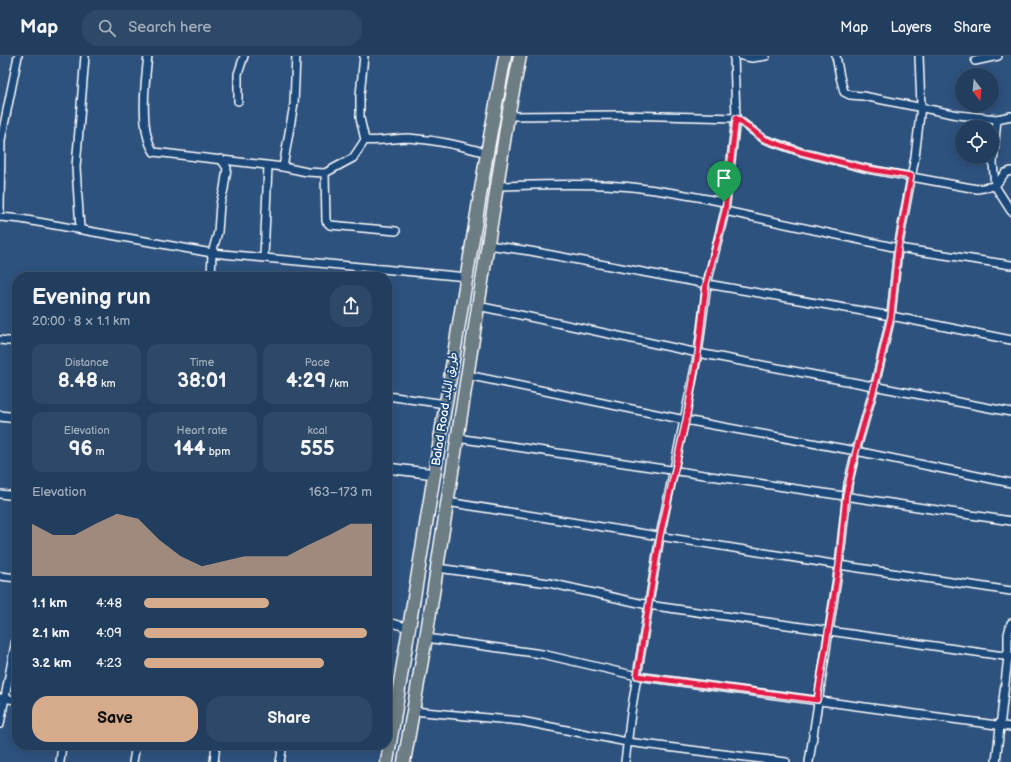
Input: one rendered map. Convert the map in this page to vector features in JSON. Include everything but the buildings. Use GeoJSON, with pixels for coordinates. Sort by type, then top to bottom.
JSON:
{"type":"FeatureCollection","features":[{"type":"Feature","properties":{"kind":"highway","name":"Balad Road طريق البلد"},"geometry":{"type":"LineString","coordinates":[[392,733],[466,277],[505,56]]}},
{"type":"Feature","properties":{"kind":"highway","name":"Balad Road طريق البلد"},"geometry":{"type":"LineString","coordinates":[[404,762],[426,638],[508,116],[520,56]]}},
{"type":"Feature","properties":{"kind":"highway","name":"Balad Road طريق البلد"},"geometry":{"type":"LineString","coordinates":[[387,762],[389,750]]}},
{"type":"Feature","properties":{"kind":"street"},"geometry":{"type":"LineString","coordinates":[[0,210],[1,140],[18,56]]}},
{"type":"Feature","properties":{"kind":"street"},"geometry":{"type":"LineString","coordinates":[[80,229],[76,167],[85,56]]}},
{"type":"Feature","properties":{"kind":"street"},"geometry":{"type":"LineString","coordinates":[[148,56],[146,77],[146,125],[150,146],[154,152],[221,159],[283,167],[307,172],[325,173],[353,158],[365,140],[360,111],[364,56]]}},
{"type":"Feature","properties":{"kind":"street"},"geometry":{"type":"LineString","coordinates":[[238,101],[238,74],[244,56]]}},
{"type":"Feature","properties":{"kind":"street"},"geometry":{"type":"LineString","coordinates":[[283,167],[294,104],[296,56]]}},
{"type":"Feature","properties":{"kind":"street"},"geometry":{"type":"LineString","coordinates":[[625,762],[637,676],[660,536],[673,472],[686,420],[698,353],[706,284],[725,211],[724,202],[736,118],[734,56]]}},
{"type":"Feature","properties":{"kind":"street"},"geometry":{"type":"LineString","coordinates":[[742,56],[752,58],[766,56]]}},
{"type":"Feature","properties":{"kind":"street"},"geometry":{"type":"LineString","coordinates":[[836,56],[844,92],[850,95],[921,106],[958,115],[997,119],[1011,116]]}},
{"type":"Feature","properties":{"kind":"street"},"geometry":{"type":"LineString","coordinates":[[809,762],[817,700],[830,631],[839,565],[846,495],[856,451],[875,385],[891,316],[898,248],[911,176],[921,106],[919,56]]}},
{"type":"Feature","properties":{"kind":"street"},"geometry":{"type":"LineString","coordinates":[[975,61],[998,56]]}},
{"type":"Feature","properties":{"kind":"street"},"geometry":{"type":"LineString","coordinates":[[508,116],[623,115],[736,118],[764,139],[801,152],[868,169],[977,188],[995,186],[1005,174],[1011,171]]}},
{"type":"Feature","properties":{"kind":"street"},"geometry":{"type":"LineString","coordinates":[[997,119],[993,163],[995,186],[1011,211]]}},
{"type":"Feature","properties":{"kind":"street"},"geometry":{"type":"LineString","coordinates":[[365,140],[371,141],[381,138],[406,138],[443,141],[487,152]]}},
{"type":"Feature","properties":{"kind":"street"},"geometry":{"type":"LineString","coordinates":[[211,272],[212,252],[218,232],[220,204],[227,168],[221,159]]}},
{"type":"Feature","properties":{"kind":"street"},"geometry":{"type":"LineString","coordinates":[[264,258],[268,166]]}},
{"type":"Feature","properties":{"kind":"street"},"geometry":{"type":"LineString","coordinates":[[325,173],[326,221],[330,225],[396,231]]}},
{"type":"Feature","properties":{"kind":"street"},"geometry":{"type":"LineString","coordinates":[[497,186],[572,184],[619,186],[643,188],[724,202]]}},
{"type":"Feature","properties":{"kind":"street"},"geometry":{"type":"LineString","coordinates":[[725,211],[898,248],[1011,265]]}},
{"type":"Feature","properties":{"kind":"street"},"geometry":{"type":"LineString","coordinates":[[0,217],[21,218],[212,252],[466,277]]}},
{"type":"Feature","properties":{"kind":"street"},"geometry":{"type":"LineString","coordinates":[[488,245],[530,250],[706,284],[891,316],[1011,340]]}},
{"type":"Feature","properties":{"kind":"street"},"geometry":{"type":"LineString","coordinates":[[478,306],[698,353],[875,385],[1011,412]]}},
{"type":"Feature","properties":{"kind":"street"},"geometry":{"type":"LineString","coordinates":[[0,340],[12,341]]}},
{"type":"Feature","properties":{"kind":"street"},"geometry":{"type":"LineString","coordinates":[[467,375],[686,420],[856,451],[1011,483]]}},
{"type":"Feature","properties":{"kind":"street"},"geometry":{"type":"LineString","coordinates":[[392,397],[446,404]]}},
{"type":"Feature","properties":{"kind":"street"},"geometry":{"type":"LineString","coordinates":[[0,416],[12,417]]}},
{"type":"Feature","properties":{"kind":"street"},"geometry":{"type":"LineString","coordinates":[[457,438],[564,453],[673,472],[846,495],[924,509],[1011,521]]}},
{"type":"Feature","properties":{"kind":"street"},"geometry":{"type":"LineString","coordinates":[[392,469],[435,474]]}},
{"type":"Feature","properties":{"kind":"street"},"geometry":{"type":"LineString","coordinates":[[0,494],[12,495]]}},
{"type":"Feature","properties":{"kind":"street"},"geometry":{"type":"LineString","coordinates":[[447,502],[1011,591]]}},
{"type":"Feature","properties":{"kind":"street"},"geometry":{"type":"LineString","coordinates":[[437,568],[549,583],[648,605],[1009,657]]}},
{"type":"Feature","properties":{"kind":"street"},"geometry":{"type":"LineString","coordinates":[[0,576],[12,577]]}},
{"type":"Feature","properties":{"kind":"street"},"geometry":{"type":"LineString","coordinates":[[392,623],[410,628]]}},
{"type":"Feature","properties":{"kind":"street"},"geometry":{"type":"LineString","coordinates":[[996,762],[1009,657],[1008,634],[1011,623]]}},
{"type":"Feature","properties":{"kind":"street"},"geometry":{"type":"LineString","coordinates":[[426,638],[542,654],[637,676],[817,700],[1000,727],[1011,727]]}},
{"type":"Feature","properties":{"kind":"street"},"geometry":{"type":"LineString","coordinates":[[0,724],[2,699],[12,656]]}},
{"type":"Feature","properties":{"kind":"street"},"geometry":{"type":"LineString","coordinates":[[2,699],[12,700]]}},
{"type":"Feature","properties":{"kind":"street"},"geometry":{"type":"LineString","coordinates":[[413,711],[521,722],[627,742],[786,762]]}},
{"type":"Feature","properties":{"kind":"street"},"geometry":{"type":"LineString","coordinates":[[60,762],[61,750]]}},
{"type":"Feature","properties":{"kind":"street"},"geometry":{"type":"LineString","coordinates":[[133,762],[135,750]]}},
{"type":"Feature","properties":{"kind":"street"},"geometry":{"type":"LineString","coordinates":[[214,762],[215,750]]}},
{"type":"Feature","properties":{"kind":"street"},"geometry":{"type":"LineString","coordinates":[[280,762],[282,750]]}},
{"type":"Feature","properties":{"kind":"route"},"geometry":{"type":"LineString","coordinates":[[736,118],[764,139],[801,152],[868,169],[911,176],[898,248],[891,316],[875,385],[856,451],[846,495],[839,565],[830,631],[817,700],[637,676],[660,536],[673,472],[686,420],[698,353],[706,284],[725,211],[724,202],[736,118]]}}]}
